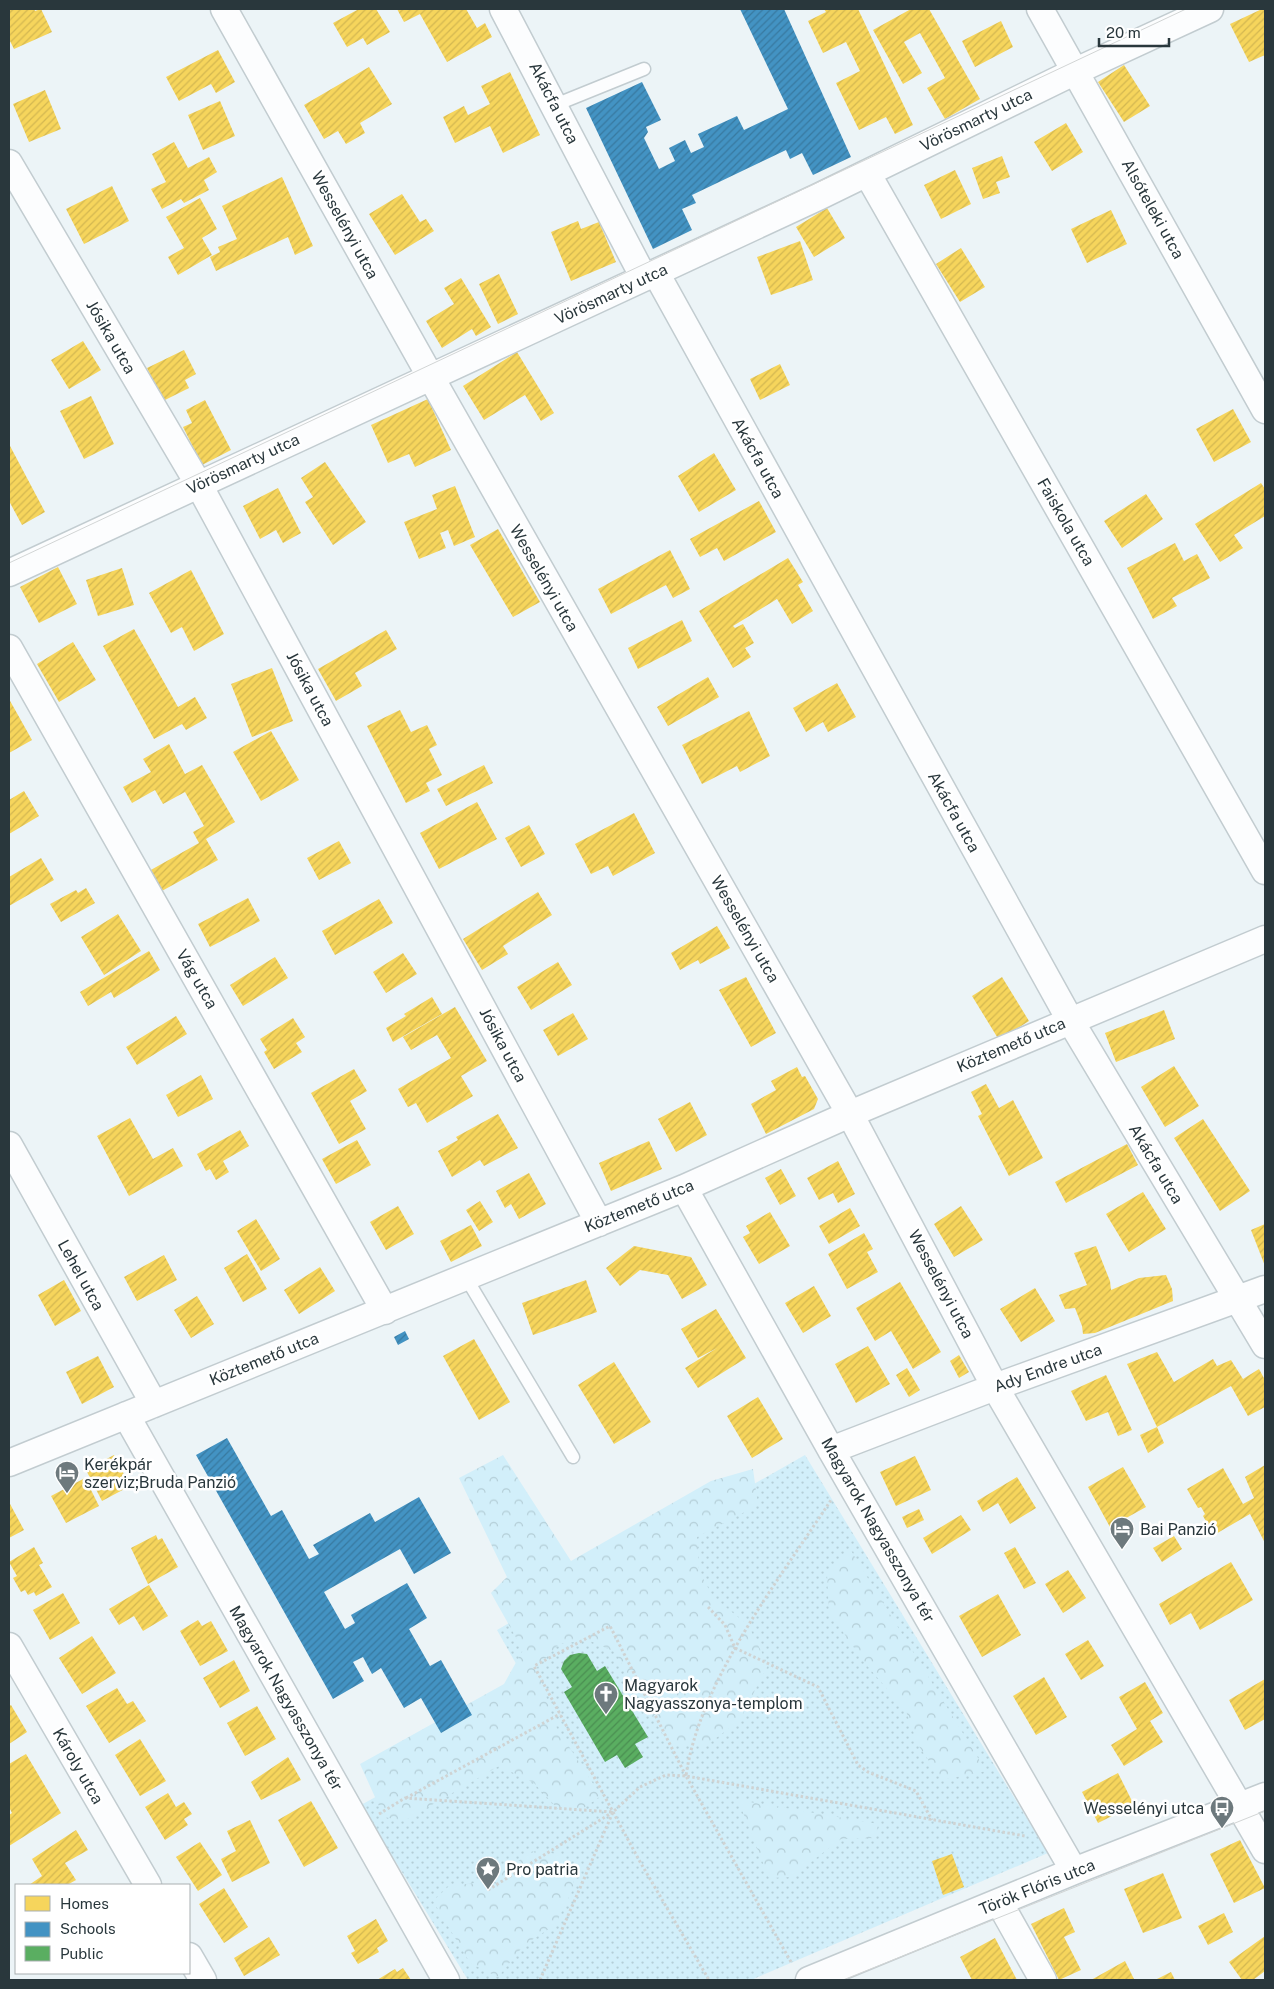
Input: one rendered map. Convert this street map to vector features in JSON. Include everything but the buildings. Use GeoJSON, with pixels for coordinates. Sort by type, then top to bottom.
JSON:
{"type":"FeatureCollection","features":[{"type":"Feature","properties":{"kind":"street","name":"Wesselényi utca"},"geometry":{"type":"LineString","coordinates":[[224,9],[430,377],[850,1114],[996,1387],[1265,1850]]}},
{"type":"Feature","properties":{"kind":"street","name":"Akácfa utca"},"geometry":{"type":"LineString","coordinates":[[503,9],[650,275],[1070,1020],[1265,1345]]}},
{"type":"Feature","properties":{"kind":"street","name":"Alsóteleki utca"},"geometry":{"type":"LineString","coordinates":[[1040,9],[1265,410]]}},
{"type":"Feature","properties":{"kind":"street","name":"Vörösmarty utca"},"geometry":{"type":"LineString","coordinates":[[9,573],[867,174],[1076,71],[1210,9]]}},
{"type":"Feature","properties":{"kind":"street","name":"Jósika utca"},"geometry":{"type":"LineString","coordinates":[[9,163],[199,485],[599,1222]]}},
{"type":"Feature","properties":{"kind":"street","name":"Faiskola utca"},"geometry":{"type":"LineString","coordinates":[[867,174],[1265,871]]}},
{"type":"Feature","properties":{"kind":"street","name":"Vág utca"},"geometry":{"type":"LineString","coordinates":[[9,648],[384,1311]]}},
{"type":"Feature","properties":{"kind":"street","name":"Köztemető utca"},"geometry":{"type":"LineString","coordinates":[[9,1463],[684,1188],[850,1114],[1070,1020],[1265,940]]}},
{"type":"Feature","properties":{"kind":"street","name":"Lehel utca"},"geometry":{"type":"LineString","coordinates":[[9,1145],[154,1404]]}},
{"type":"Feature","properties":{"kind":"street","name":"Magyarok Nagyasszonya tér"},"geometry":{"type":"LineString","coordinates":[[684,1188],[831,1450],[847,1474],[1074,1871]]}},
{"type":"Feature","properties":{"kind":"street","name":"Ady Endre utca"},"geometry":{"type":"LineString","coordinates":[[831,1450],[996,1387],[1265,1289]]}},
{"type":"Feature","properties":{"kind":"street","name":"Magyarok Nagyasszonya tér"},"geometry":{"type":"LineString","coordinates":[[126,1415],[446,1980]]}},
{"type":"Feature","properties":{"kind":"street","name":"Károly utca"},"geometry":{"type":"LineString","coordinates":[[9,1646],[147,1884]]}},
{"type":"Feature","properties":{"kind":"street","name":"Török Flóris utca"},"geometry":{"type":"LineString","coordinates":[[802,1974],[999,1902],[1265,1796]]}},
{"type":"Feature","properties":{"kind":"street"},"geometry":{"type":"LineString","coordinates":[[999,1902],[1043,1980]]}},
{"type":"Feature","properties":{"kind":"street"},"geometry":{"type":"LineString","coordinates":[[190,1958],[203,1980]]}},
{"type":"Feature","properties":{"kind":"lane"},"geometry":{"type":"LineString","coordinates":[[555,105],[644,69]]}},
{"type":"Feature","properties":{"kind":"lane"},"geometry":{"type":"LineString","coordinates":[[465,1276],[573,1457]]}},
{"type":"Feature","properties":{"kind":"path"},"geometry":{"type":"LineString","coordinates":[[686,1776],[689,1753],[702,1713],[735,1648],[847,1474]]}},
{"type":"Feature","properties":{"kind":"path"},"geometry":{"type":"LineString","coordinates":[[708,1607],[725,1626],[735,1648],[818,1687],[858,1765],[868,1772],[916,1791],[933,1821]]}},
{"type":"Feature","properties":{"kind":"path"},"geometry":{"type":"LineString","coordinates":[[709,1980],[613,1812],[534,1666],[610,1626],[686,1776],[802,1974]]}},
{"type":"Feature","properties":{"kind":"path"},"geometry":{"type":"LineString","coordinates":[[359,1826],[405,1798],[560,1714]]}},
{"type":"Feature","properties":{"kind":"path"},"geometry":{"type":"LineString","coordinates":[[488,1890],[613,1812],[640,1788],[666,1775],[686,1776],[1058,1842]]}},
{"type":"Feature","properties":{"kind":"path"},"geometry":{"type":"LineString","coordinates":[[405,1798],[613,1812]]}},
{"type":"Feature","properties":{"kind":"path"},"geometry":{"type":"LineString","coordinates":[[540,1980],[613,1812]]}},
{"type":"Feature","properties":{"kind":"green space"},"geometry":{"type":"Polygon","coordinates":[[[503,1455],[571,1561],[711,1481],[753,1469],[758,1505],[697,1537],[699,1571],[713,1597],[748,1625],[768,1665],[739,1721],[708,1744],[669,1745],[615,1652],[588,1640],[559,1644],[537,1667],[555,1725],[601,1796],[582,1809],[558,1809],[534,1783],[499,1766],[404,1821],[384,1817],[360,1764],[504,1684],[523,1650],[491,1593],[507,1577],[459,1478],[503,1455]]]}},
{"type":"Feature","properties":{"kind":"green space"},"geometry":{"type":"Polygon","coordinates":[[[805,1455],[1048,1853],[751,1980],[468,1980],[361,1805],[540,1706],[497,1630],[805,1455]]]}},
{"type":"Feature","properties":{"kind":"green space"},"geometry":{"type":"Polygon","coordinates":[[[850,1549],[986,1771],[942,1780],[918,1745],[906,1711],[864,1662],[829,1612],[827,1574],[850,1549]]]}},
{"type":"Feature","properties":{"kind":"green space"},"geometry":{"type":"Polygon","coordinates":[[[738,1800],[878,1824],[876,1838],[841,1839],[791,1877],[769,1878],[738,1800]]]}},
{"type":"Feature","properties":{"kind":"green space"},"geometry":{"type":"Polygon","coordinates":[[[540,1848],[561,1857],[575,1885],[555,1925],[524,1945],[498,1977],[470,1963],[433,1901],[449,1886],[483,1882],[540,1848]]]}},
{"type":"Feature","properties":{"kind":"tram line"},"geometry":{"type":"LineString","coordinates":[[9,563],[1186,9]]}},
{"type":"Feature","properties":{"kind":"tram line"},"geometry":{"type":"LineString","coordinates":[[843,1980],[1265,1811]]}},
{"type":"Feature","properties":{"kind":"place","name":"Kerékpár szerviz;Bruda Panzió"},"geometry":{"type":"Point","coordinates":[67,1494]}},
{"type":"Feature","properties":{"kind":"place","name":"Bai Panzió"},"geometry":{"type":"Point","coordinates":[1122,1550]}},
{"type":"Feature","properties":{"kind":"place","name":"Magyarok Nagyasszonya-templom"},"geometry":{"type":"Point","coordinates":[606,1715]}},
{"type":"Feature","properties":{"kind":"place","name":"Wesselényi utca"},"geometry":{"type":"Point","coordinates":[1222,1829]}},
{"type":"Feature","properties":{"kind":"place","name":"Pro patria"},"geometry":{"type":"Point","coordinates":[488,1890]}}]}
